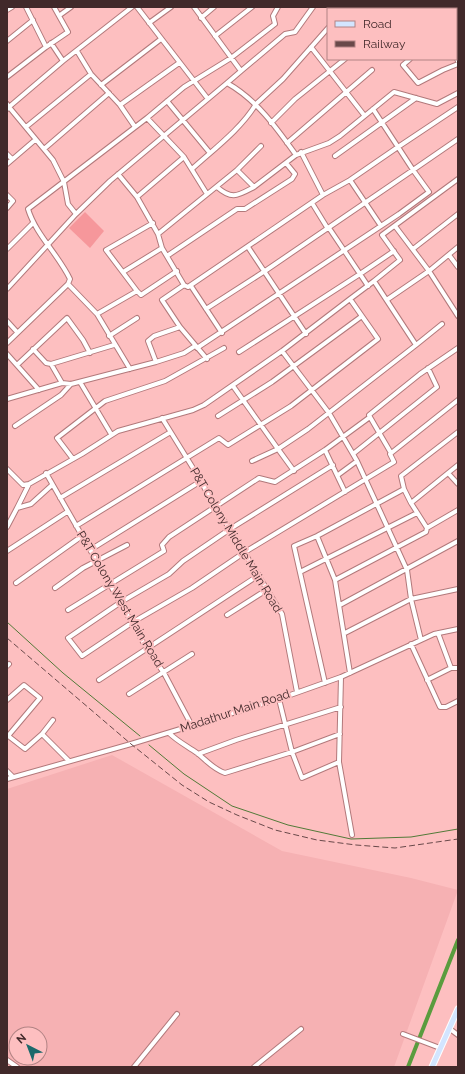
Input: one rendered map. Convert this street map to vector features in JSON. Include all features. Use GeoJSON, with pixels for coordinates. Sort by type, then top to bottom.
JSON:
{"type":"FeatureCollection","features":[{"type":"Feature","properties":{"kind":"main road"},"geometry":{"type":"LineString","coordinates":[[432,1067],[458,1009]]}},
{"type":"Feature","properties":{"kind":"street"},"geometry":{"type":"LineString","coordinates":[[7,10],[12,7]]}},
{"type":"Feature","properties":{"kind":"street"},"geometry":{"type":"LineString","coordinates":[[26,7],[46,47]]}},
{"type":"Feature","properties":{"kind":"street"},"geometry":{"type":"LineString","coordinates":[[7,77],[51,43],[68,32],[60,15],[54,7]]}},
{"type":"Feature","properties":{"kind":"street"},"geometry":{"type":"LineString","coordinates":[[60,15],[71,7]]}},
{"type":"Feature","properties":{"kind":"street"},"geometry":{"type":"LineString","coordinates":[[76,214],[68,204],[64,182],[53,160],[8,107],[63,61],[132,7]]}},
{"type":"Feature","properties":{"kind":"street"},"geometry":{"type":"LineString","coordinates":[[138,7],[208,99]]}},
{"type":"Feature","properties":{"kind":"street"},"geometry":{"type":"LineString","coordinates":[[149,23],[171,7]]}},
{"type":"Feature","properties":{"kind":"street"},"geometry":{"type":"LineString","coordinates":[[194,7],[241,71]]}},
{"type":"Feature","properties":{"kind":"street"},"geometry":{"type":"LineString","coordinates":[[201,18],[214,7]]}},
{"type":"Feature","properties":{"kind":"street"},"geometry":{"type":"LineString","coordinates":[[215,36],[252,7]]}},
{"type":"Feature","properties":{"kind":"street"},"geometry":{"type":"LineString","coordinates":[[7,343],[68,284],[70,279],[49,244],[32,224],[28,209],[193,81],[231,58],[275,24],[273,16],[278,7]]}},
{"type":"Feature","properties":{"kind":"street"},"geometry":{"type":"LineString","coordinates":[[7,289],[28,269],[76,214],[118,174],[285,34],[295,32],[313,7]]}},
{"type":"Feature","properties":{"kind":"street"},"geometry":{"type":"LineString","coordinates":[[7,41],[33,20]]}},
{"type":"Feature","properties":{"kind":"street"},"geometry":{"type":"LineString","coordinates":[[192,168],[229,136],[252,111],[256,104],[283,79],[327,29]]}},
{"type":"Feature","properties":{"kind":"street"},"geometry":{"type":"LineString","coordinates":[[101,84],[162,38]]}},
{"type":"Feature","properties":{"kind":"street"},"geometry":{"type":"LineString","coordinates":[[51,43],[63,61]]}},
{"type":"Feature","properties":{"kind":"street"},"geometry":{"type":"LineString","coordinates":[[312,47],[348,92],[364,115]]}},
{"type":"Feature","properties":{"kind":"street"},"geometry":{"type":"LineString","coordinates":[[76,51],[91,74],[120,105],[135,127]]}},
{"type":"Feature","properties":{"kind":"street"},"geometry":{"type":"LineString","coordinates":[[271,123],[295,99],[344,60]]}},
{"type":"Feature","properties":{"kind":"street"},"geometry":{"type":"LineString","coordinates":[[409,60],[403,65],[418,83],[458,64]]}},
{"type":"Feature","properties":{"kind":"street"},"geometry":{"type":"LineString","coordinates":[[120,105],[179,62]]}},
{"type":"Feature","properties":{"kind":"street"},"geometry":{"type":"LineString","coordinates":[[287,143],[372,70]]}},
{"type":"Feature","properties":{"kind":"street"},"geometry":{"type":"LineString","coordinates":[[26,127],[91,74]]}},
{"type":"Feature","properties":{"kind":"street"},"geometry":{"type":"LineString","coordinates":[[227,83],[243,92],[256,104],[296,155]]}},
{"type":"Feature","properties":{"kind":"street"},"geometry":{"type":"LineString","coordinates":[[217,187],[227,196],[232,196],[254,187],[301,152],[329,143],[340,136],[394,92],[437,104],[458,93]]}},
{"type":"Feature","properties":{"kind":"street"},"geometry":{"type":"LineString","coordinates":[[44,148],[109,93]]}},
{"type":"Feature","properties":{"kind":"street"},"geometry":{"type":"LineString","coordinates":[[335,156],[383,124],[416,98]]}},
{"type":"Feature","properties":{"kind":"street"},"geometry":{"type":"LineString","coordinates":[[167,101],[210,153]]}},
{"type":"Feature","properties":{"kind":"street"},"geometry":{"type":"LineString","coordinates":[[118,174],[137,197],[158,234],[162,248],[184,285],[188,287],[312,202],[350,180],[458,107]]}},
{"type":"Feature","properties":{"kind":"street"},"geometry":{"type":"LineString","coordinates":[[373,109],[433,198]]}},
{"type":"Feature","properties":{"kind":"street"},"geometry":{"type":"LineString","coordinates":[[147,118],[184,157],[207,194]]}},
{"type":"Feature","properties":{"kind":"street"},"geometry":{"type":"LineString","coordinates":[[206,309],[265,271],[458,139]]}},
{"type":"Feature","properties":{"kind":"street"},"geometry":{"type":"LineString","coordinates":[[7,164],[36,140]]}},
{"type":"Feature","properties":{"kind":"street"},"geometry":{"type":"LineString","coordinates":[[158,234],[237,170],[261,146]]}},
{"type":"Feature","properties":{"kind":"street"},"geometry":{"type":"LineString","coordinates":[[301,152],[323,195]]}},
{"type":"Feature","properties":{"kind":"street"},"geometry":{"type":"LineString","coordinates":[[7,154],[12,159]]}},
{"type":"Feature","properties":{"kind":"street"},"geometry":{"type":"LineString","coordinates":[[137,197],[184,157]]}},
{"type":"Feature","properties":{"kind":"street"},"geometry":{"type":"LineString","coordinates":[[167,256],[237,209],[245,209],[292,179],[296,174],[286,163]]}},
{"type":"Feature","properties":{"kind":"street"},"geometry":{"type":"LineString","coordinates":[[237,170],[254,187]]}},
{"type":"Feature","properties":{"kind":"street"},"geometry":{"type":"LineString","coordinates":[[7,469],[19,483],[23,485],[29,484],[73,459],[111,434],[133,425],[204,405],[306,334],[400,260],[382,235],[458,179]]}},
{"type":"Feature","properties":{"kind":"street"},"geometry":{"type":"LineString","coordinates":[[350,180],[381,226]]}},
{"type":"Feature","properties":{"kind":"street"},"geometry":{"type":"LineString","coordinates":[[7,399],[62,383],[71,384],[80,382],[184,353],[222,333],[429,192]]}},
{"type":"Feature","properties":{"kind":"street"},"geometry":{"type":"LineString","coordinates":[[7,195],[13,201],[7,208]]}},
{"type":"Feature","properties":{"kind":"street"},"geometry":{"type":"LineString","coordinates":[[312,202],[368,286]]}},
{"type":"Feature","properties":{"kind":"street"},"geometry":{"type":"LineString","coordinates":[[413,249],[458,214]]}},
{"type":"Feature","properties":{"kind":"street"},"geometry":{"type":"LineString","coordinates":[[7,249],[32,224]]}},
{"type":"Feature","properties":{"kind":"street"},"geometry":{"type":"LineString","coordinates":[[153,224],[106,250],[141,295],[177,271]]}},
{"type":"Feature","properties":{"kind":"street"},"geometry":{"type":"LineString","coordinates":[[395,226],[413,249],[458,316]]}},
{"type":"Feature","properties":{"kind":"street"},"geometry":{"type":"LineString","coordinates":[[248,247],[306,334]]}},
{"type":"Feature","properties":{"kind":"street"},"geometry":{"type":"LineString","coordinates":[[388,299],[428,271],[458,247]]}},
{"type":"Feature","properties":{"kind":"street"},"geometry":{"type":"LineString","coordinates":[[123,272],[162,248]]}},
{"type":"Feature","properties":{"kind":"street"},"geometry":{"type":"LineString","coordinates":[[239,352],[296,317],[394,251]]}},
{"type":"Feature","properties":{"kind":"street"},"geometry":{"type":"LineString","coordinates":[[449,255],[458,267]]}},
{"type":"Feature","properties":{"kind":"street"},"geometry":{"type":"LineString","coordinates":[[374,281],[388,299],[416,345]]}},
{"type":"Feature","properties":{"kind":"street"},"geometry":{"type":"LineString","coordinates":[[68,284],[97,314],[114,345],[130,369]]}},
{"type":"Feature","properties":{"kind":"street"},"geometry":{"type":"LineString","coordinates":[[184,285],[162,300],[180,327],[207,359]]}},
{"type":"Feature","properties":{"kind":"street"},"geometry":{"type":"LineString","coordinates":[[191,286],[222,333]]}},
{"type":"Feature","properties":{"kind":"street"},"geometry":{"type":"LineString","coordinates":[[97,314],[137,291]]}},
{"type":"Feature","properties":{"kind":"street"},"geometry":{"type":"LineString","coordinates":[[76,526],[219,438],[228,446],[312,391],[378,339],[350,299]]}},
{"type":"Feature","properties":{"kind":"street"},"geometry":{"type":"LineString","coordinates":[[218,416],[272,382],[362,316]]}},
{"type":"Feature","properties":{"kind":"street"},"geometry":{"type":"LineString","coordinates":[[17,365],[67,318],[83,340],[90,353]]}},
{"type":"Feature","properties":{"kind":"street"},"geometry":{"type":"LineString","coordinates":[[109,336],[137,318]]}},
{"type":"Feature","properties":{"kind":"street"},"geometry":{"type":"LineString","coordinates":[[7,321],[17,332]]}},
{"type":"Feature","properties":{"kind":"street"},"geometry":{"type":"LineString","coordinates":[[252,461],[278,449],[329,413],[442,324]]}},
{"type":"Feature","properties":{"kind":"street"},"geometry":{"type":"LineString","coordinates":[[156,362],[148,341],[154,336],[180,327]]}},
{"type":"Feature","properties":{"kind":"street"},"geometry":{"type":"LineString","coordinates":[[33,349],[46,363],[51,364],[114,345]]}},
{"type":"Feature","properties":{"kind":"street"},"geometry":{"type":"LineString","coordinates":[[73,459],[57,438],[94,408],[104,401],[165,382],[224,348]]}},
{"type":"Feature","properties":{"kind":"street"},"geometry":{"type":"LineString","coordinates":[[68,610],[110,582],[164,551],[162,545],[169,537],[214,506],[259,478],[275,482],[326,450],[370,417],[369,415],[428,368],[458,348]]}},
{"type":"Feature","properties":{"kind":"street"},"geometry":{"type":"LineString","coordinates":[[282,351],[329,413],[357,461],[407,570],[411,599],[421,640]]}},
{"type":"Feature","properties":{"kind":"street"},"geometry":{"type":"LineString","coordinates":[[7,354],[39,390]]}},
{"type":"Feature","properties":{"kind":"street"},"geometry":{"type":"LineString","coordinates":[[51,364],[62,383]]}},
{"type":"Feature","properties":{"kind":"street"},"geometry":{"type":"LineString","coordinates":[[353,454],[437,387],[428,368]]}},
{"type":"Feature","properties":{"kind":"street"},"geometry":{"type":"LineString","coordinates":[[80,382],[94,408],[111,434]]}},
{"type":"Feature","properties":{"kind":"street"},"geometry":{"type":"LineString","coordinates":[[15,426],[61,395],[71,384]]}},
{"type":"Feature","properties":{"kind":"street"},"geometry":{"type":"LineString","coordinates":[[233,386],[294,470]]}},
{"type":"Feature","properties":{"kind":"street"},"geometry":{"type":"LineString","coordinates":[[391,453],[458,400]]}},
{"type":"Feature","properties":{"kind":"street"},"geometry":{"type":"LineString","coordinates":[[333,465],[230,529],[182,561],[169,574],[121,602],[68,638],[82,656],[132,622],[192,588],[245,552],[394,462],[381,433],[370,417]]}},
{"type":"Feature","properties":{"kind":"street","name":"P&T Colony Middle Main Road"},"geometry":{"type":"LineString","coordinates":[[162,418],[201,481],[214,506],[260,575],[282,614],[296,692]]}},
{"type":"Feature","properties":{"kind":"street"},"geometry":{"type":"LineString","coordinates":[[426,528],[404,489],[401,476],[458,432]]}},
{"type":"Feature","properties":{"kind":"street"},"geometry":{"type":"LineString","coordinates":[[60,498],[170,433]]}},
{"type":"Feature","properties":{"kind":"street"},"geometry":{"type":"LineString","coordinates":[[326,450],[345,492]]}},
{"type":"Feature","properties":{"kind":"street"},"geometry":{"type":"LineString","coordinates":[[338,475],[357,461]]}},
{"type":"Feature","properties":{"kind":"street"},"geometry":{"type":"LineString","coordinates":[[411,502],[458,465]]}},
{"type":"Feature","properties":{"kind":"street","name":"P&T Colony West Main Road"},"geometry":{"type":"LineString","coordinates":[[46,473],[67,512],[110,582],[147,649],[164,673],[192,726]]}},
{"type":"Feature","properties":{"kind":"street"},"geometry":{"type":"LineString","coordinates":[[448,473],[458,484]]}},
{"type":"Feature","properties":{"kind":"street"},"geometry":{"type":"LineString","coordinates":[[90,550],[201,481]]}},
{"type":"Feature","properties":{"kind":"street"},"geometry":{"type":"LineString","coordinates":[[7,527],[29,484]]}},
{"type":"Feature","properties":{"kind":"street"},"geometry":{"type":"LineString","coordinates":[[17,508],[31,504],[52,485]]}},
{"type":"Feature","properties":{"kind":"street"},"geometry":{"type":"LineString","coordinates":[[325,683],[294,546],[317,536],[404,489]]}},
{"type":"Feature","properties":{"kind":"street"},"geometry":{"type":"LineString","coordinates":[[335,580],[426,532],[426,528],[458,510]]}},
{"type":"Feature","properties":{"kind":"street"},"geometry":{"type":"LineString","coordinates":[[7,551],[67,512]]}},
{"type":"Feature","properties":{"kind":"street"},"geometry":{"type":"LineString","coordinates":[[300,572],[327,560],[417,513]]}},
{"type":"Feature","properties":{"kind":"street"},"geometry":{"type":"LineString","coordinates":[[16,583],[82,536]]}},
{"type":"Feature","properties":{"kind":"street"},"geometry":{"type":"LineString","coordinates":[[317,536],[335,580],[345,633],[350,673]]}},
{"type":"Feature","properties":{"kind":"street"},"geometry":{"type":"LineString","coordinates":[[340,605],[458,541]]}},
{"type":"Feature","properties":{"kind":"street"},"geometry":{"type":"LineString","coordinates":[[55,588],[83,568],[127,544]]}},
{"type":"Feature","properties":{"kind":"street"},"geometry":{"type":"LineString","coordinates":[[99,680],[260,575]]}},
{"type":"Feature","properties":{"kind":"street"},"geometry":{"type":"LineString","coordinates":[[227,615],[268,589]]}},
{"type":"Feature","properties":{"kind":"street"},"geometry":{"type":"LineString","coordinates":[[345,633],[411,599],[458,589]]}},
{"type":"Feature","properties":{"kind":"street","name":"Madathur Main Road"},"geometry":{"type":"LineString","coordinates":[[7,779],[192,726],[279,699],[341,677],[438,633],[458,629]]}},
{"type":"Feature","properties":{"kind":"street"},"geometry":{"type":"LineString","coordinates":[[438,633],[451,668]]}},
{"type":"Feature","properties":{"kind":"street"},"geometry":{"type":"LineString","coordinates":[[412,644],[440,707],[446,707],[458,701]]}},
{"type":"Feature","properties":{"kind":"street"},"geometry":{"type":"LineString","coordinates":[[129,694],[192,654]]}},
{"type":"Feature","properties":{"kind":"street"},"geometry":{"type":"LineString","coordinates":[[427,680],[451,668],[458,668]]}},
{"type":"Feature","properties":{"kind":"street"},"geometry":{"type":"LineString","coordinates":[[341,677],[340,762],[352,835]]}},
{"type":"Feature","properties":{"kind":"street"},"geometry":{"type":"LineString","coordinates":[[7,700],[24,684],[40,698],[7,736],[25,749],[42,734],[53,720]]}},
{"type":"Feature","properties":{"kind":"street"},"geometry":{"type":"LineString","coordinates":[[279,699],[292,752],[302,778],[340,762]]}},
{"type":"Feature","properties":{"kind":"street"},"geometry":{"type":"LineString","coordinates":[[198,754],[236,740],[341,707]]}},
{"type":"Feature","properties":{"kind":"street"},"geometry":{"type":"LineString","coordinates":[[168,733],[178,742],[198,754],[218,771],[225,773],[292,752],[340,734]]}},
{"type":"Feature","properties":{"kind":"street"},"geometry":{"type":"LineString","coordinates":[[42,734],[69,761]]}},
{"type":"Feature","properties":{"kind":"street"},"geometry":{"type":"LineString","coordinates":[[7,772],[13,777]]}},
{"type":"Feature","properties":{"kind":"street"},"geometry":{"type":"LineString","coordinates":[[134,1067],[177,1014]]}},
{"type":"Feature","properties":{"kind":"street"},"geometry":{"type":"LineString","coordinates":[[254,1067],[301,1029]]}},
{"type":"Feature","properties":{"kind":"street"},"geometry":{"type":"LineString","coordinates":[[450,1029],[458,1036]]}},
{"type":"Feature","properties":{"kind":"street"},"geometry":{"type":"LineString","coordinates":[[403,1034],[440,1048]]}},
{"type":"Feature","properties":{"kind":"street"},"geometry":{"type":"LineString","coordinates":[[7,1060],[17,1067]]}},
{"type":"Feature","properties":{"kind":"shaded area"},"geometry":{"type":"Polygon","coordinates":[[[85,212],[104,231],[90,248],[69,228],[85,212]]]}},
{"type":"Feature","properties":{"kind":"shaded area"},"geometry":{"type":"Polygon","coordinates":[[[112,755],[282,851],[411,878],[458,890],[394,1067],[7,1067],[7,789],[112,755]]]}},
{"type":"Feature","properties":{"kind":"waterway"},"geometry":{"type":"LineString","coordinates":[[7,622],[63,673],[140,736]]}},
{"type":"Feature","properties":{"kind":"waterway"},"geometry":{"type":"LineString","coordinates":[[149,745],[184,774],[232,806],[288,825],[351,839],[411,837],[458,829]]}},
{"type":"Feature","properties":{"kind":"waterway"},"geometry":{"type":"LineString","coordinates":[[408,1067],[458,940]]}},
{"type":"Feature","properties":{"kind":"railway"},"geometry":{"type":"LineString","coordinates":[[7,638],[131,744],[182,785],[209,802],[237,815],[275,830],[317,840],[356,845],[395,848],[458,839]]}}]}
